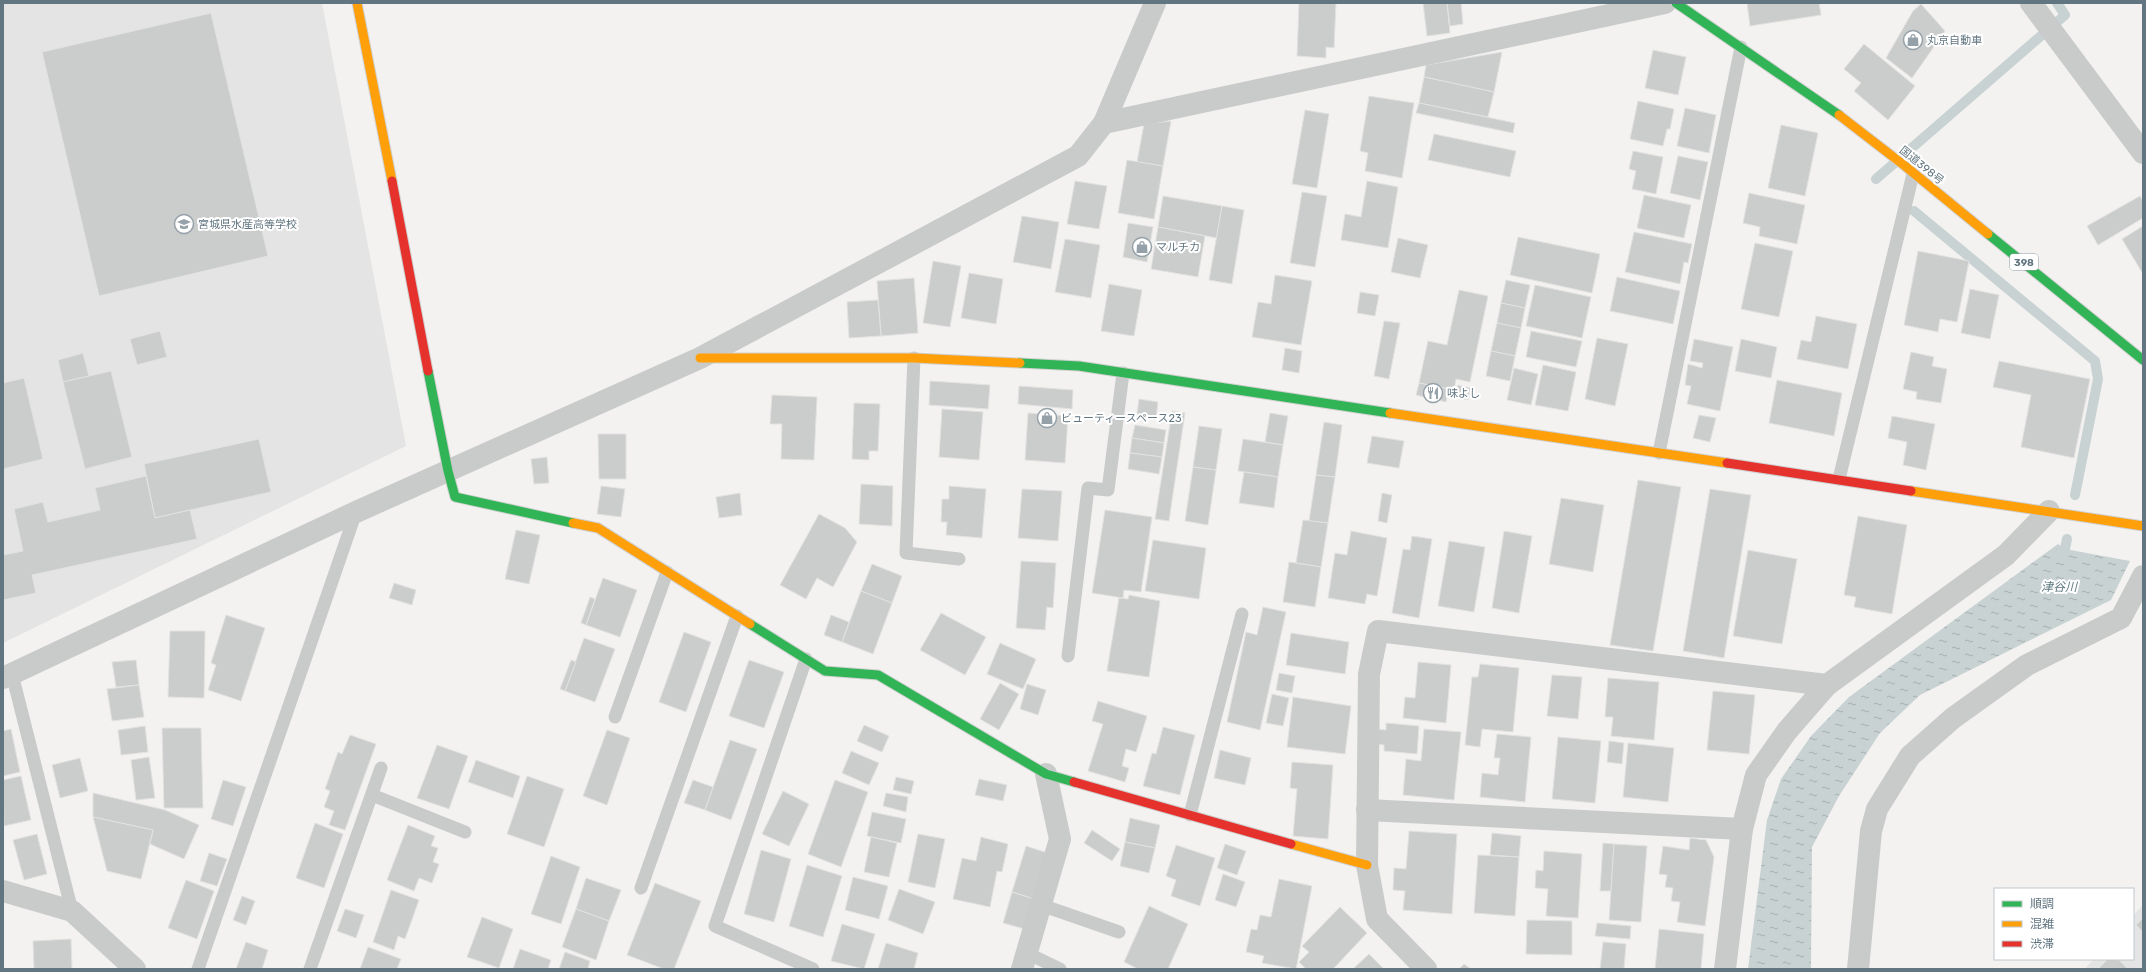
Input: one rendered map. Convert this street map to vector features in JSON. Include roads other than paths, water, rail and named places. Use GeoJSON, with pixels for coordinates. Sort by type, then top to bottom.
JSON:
{"type":"FeatureCollection","features":[{"type":"Feature","properties":{"kind":"main road"},"geometry":{"type":"LineString","coordinates":[[357,3],[448,471],[455,497],[598,528],[825,671],[878,675],[1046,774],[1367,865]]}},
{"type":"Feature","properties":{"kind":"main road","name":"国道398号"},"geometry":{"type":"LineString","coordinates":[[1676,3],[1841,117],[1909,170],[2143,360]]}},
{"type":"Feature","properties":{"kind":"main road"},"geometry":{"type":"LineString","coordinates":[[700,358],[914,358],[1079,366],[2049,510],[2143,526]]}},
{"type":"Feature","properties":{"kind":"street"},"geometry":{"type":"LineString","coordinates":[[7,676],[356,512],[700,358],[1078,156],[1104,123],[1155,3]]}},
{"type":"Feature","properties":{"kind":"street"},"geometry":{"type":"LineString","coordinates":[[1104,123],[1665,3]]}},
{"type":"Feature","properties":{"kind":"street"},"geometry":{"type":"LineString","coordinates":[[2037,11],[2143,154]]}},
{"type":"Feature","properties":{"kind":"street"},"geometry":{"type":"LineString","coordinates":[[1724,969],[1742,829],[1756,775],[1787,731],[1827,685],[2006,555],[2049,510]]}},
{"type":"Feature","properties":{"kind":"street"},"geometry":{"type":"LineString","coordinates":[[1858,969],[1871,832],[1877,809],[1910,756],[1953,718],[2027,665],[2121,618],[2143,576]]}},
{"type":"Feature","properties":{"kind":"street"},"geometry":{"type":"LineString","coordinates":[[1426,969],[1377,919],[1367,865],[1369,674],[1378,631],[1827,685]]}},
{"type":"Feature","properties":{"kind":"street"},"geometry":{"type":"LineString","coordinates":[[1025,961],[1060,839],[1046,774]]}},
{"type":"Feature","properties":{"kind":"street"},"geometry":{"type":"LineString","coordinates":[[1367,810],[1742,829]]}},
{"type":"Feature","properties":{"kind":"street"},"geometry":{"type":"LineString","coordinates":[[3,891],[72,912],[135,969]]}},
{"type":"Feature","properties":{"kind":"lane"},"geometry":{"type":"LineString","coordinates":[[1659,453],[1741,47]]}},
{"type":"Feature","properties":{"kind":"lane"},"geometry":{"type":"LineString","coordinates":[[1839,479],[1909,170]]}},
{"type":"Feature","properties":{"kind":"lane"},"geometry":{"type":"LineString","coordinates":[[914,358],[906,553],[959,559]]}},
{"type":"Feature","properties":{"kind":"lane"},"geometry":{"type":"LineString","coordinates":[[1068,656],[1088,488],[1108,490],[1123,373]]}},
{"type":"Feature","properties":{"kind":"lane"},"geometry":{"type":"LineString","coordinates":[[198,969],[356,512]]}},
{"type":"Feature","properties":{"kind":"lane"},"geometry":{"type":"LineString","coordinates":[[615,717],[667,572]]}},
{"type":"Feature","properties":{"kind":"lane"},"geometry":{"type":"LineString","coordinates":[[1190,816],[1242,614]]}},
{"type":"Feature","properties":{"kind":"lane"},"geometry":{"type":"LineString","coordinates":[[641,888],[737,616]]}},
{"type":"Feature","properties":{"kind":"lane"},"geometry":{"type":"LineString","coordinates":[[806,659],[715,926],[813,969]]}},
{"type":"Feature","properties":{"kind":"lane"},"geometry":{"type":"LineString","coordinates":[[7,676],[72,912]]}},
{"type":"Feature","properties":{"kind":"lane"},"geometry":{"type":"LineString","coordinates":[[310,969],[382,768]]}},
{"type":"Feature","properties":{"kind":"lane"},"geometry":{"type":"LineString","coordinates":[[372,795],[465,832]]}},
{"type":"Feature","properties":{"kind":"lane"},"geometry":{"type":"LineString","coordinates":[[1041,905],[1119,932]]}},
{"type":"Feature","properties":{"kind":"lane"},"geometry":{"type":"LineString","coordinates":[[1025,961],[1060,969]]}},
{"type":"Feature","properties":{"kind":"water","name":"津谷川"},"geometry":{"type":"Polygon","coordinates":[[[2058,544],[2065,549],[2130,561],[2111,600],[1920,695],[1880,733],[1839,796],[1812,847],[1811,969],[1748,969],[1767,820],[1781,779],[1811,736],[1849,697],[2058,544]]]}},
{"type":"Feature","properties":{"kind":"waterway"},"geometry":{"type":"LineString","coordinates":[[1876,179],[2065,15],[2057,3]]}},
{"type":"Feature","properties":{"kind":"waterway"},"geometry":{"type":"LineString","coordinates":[[1914,211],[2095,361],[2098,379],[2075,495]]}},
{"type":"Feature","properties":{"kind":"waterway"},"geometry":{"type":"LineString","coordinates":[[2055,557],[2065,549],[2067,539]]}},
{"type":"Feature","properties":{"kind":"place","name":"丸京自動車"},"geometry":{"type":"Point","coordinates":[1913,40]}},
{"type":"Feature","properties":{"kind":"place","name":"宮城県水産高等学校"},"geometry":{"type":"Point","coordinates":[184,224]}},
{"type":"Feature","properties":{"kind":"place","name":"マルチカ"},"geometry":{"type":"Point","coordinates":[1142,247]}},
{"type":"Feature","properties":{"kind":"place","name":"味よし"},"geometry":{"type":"Point","coordinates":[1433,393]}},
{"type":"Feature","properties":{"kind":"place","name":"ビューティースペース23"},"geometry":{"type":"Point","coordinates":[1047,418]}}]}
